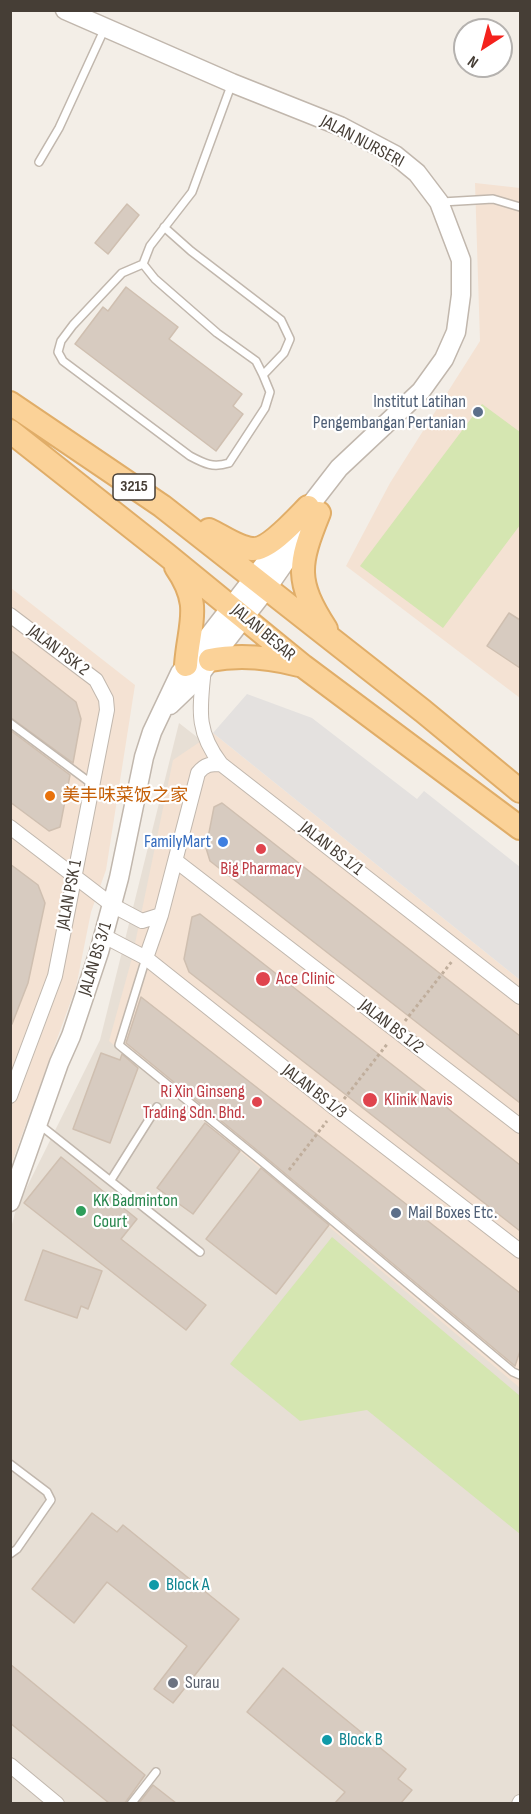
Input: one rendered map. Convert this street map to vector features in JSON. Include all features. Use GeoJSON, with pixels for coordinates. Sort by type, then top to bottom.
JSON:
{"type":"FeatureCollection","features":[{"type":"Feature","properties":{"kind":"main road","name":"JALAN BESAR"},"geometry":{"type":"LineString","coordinates":[[10,403],[162,506],[423,711],[520,791]]}},
{"type":"Feature","properties":{"kind":"main road","name":"JALAN BESAR"},"geometry":{"type":"LineString","coordinates":[[10,431],[303,666],[520,828]]}},
{"type":"Feature","properties":{"kind":"main road"},"geometry":{"type":"LineString","coordinates":[[162,506],[245,548],[255,550],[264,547],[314,510]]}},
{"type":"Feature","properties":{"kind":"main road"},"geometry":{"type":"LineString","coordinates":[[314,510],[302,574],[311,606],[336,644]]}},
{"type":"Feature","properties":{"kind":"main road"},"geometry":{"type":"LineString","coordinates":[[167,555],[190,591],[193,607],[188,643],[200,665],[244,655],[303,666]]}},
{"type":"Feature","properties":{"kind":"street","name":"JALAN NURSERI"},"geometry":{"type":"LineString","coordinates":[[65,10],[232,83],[340,126],[395,155],[417,173],[439,202],[461,260],[461,295],[456,332],[444,359],[421,391],[339,468],[314,510],[260,582]]}},
{"type":"Feature","properties":{"kind":"street","name":"JALAN BS 3/1"},"geometry":{"type":"LineString","coordinates":[[10,1202],[71,1036],[104,936],[144,757],[152,732],[180,673],[200,665],[260,582]]}},
{"type":"Feature","properties":{"kind":"street","name":"JALAN BS 3/1"},"geometry":{"type":"LineString","coordinates":[[200,665],[237,611]]}},
{"type":"Feature","properties":{"kind":"street","name":"JALAN PSK 2"},"geometry":{"type":"LineString","coordinates":[[10,615],[88,673],[102,689]]}},
{"type":"Feature","properties":{"kind":"street","name":"JALAN BS 1/1"},"geometry":{"type":"LineString","coordinates":[[200,665],[201,725],[205,739],[221,764],[520,997]]}},
{"type":"Feature","properties":{"kind":"street","name":"JALAN PSK 1"},"geometry":{"type":"LineString","coordinates":[[12,1088],[55,976],[107,710],[102,689]]}},
{"type":"Feature","properties":{"kind":"street"},"geometry":{"type":"LineString","coordinates":[[146,958],[161,915],[198,773],[208,764],[221,764]]}},
{"type":"Feature","properties":{"kind":"street"},"geometry":{"type":"LineString","coordinates":[[10,827],[112,905],[142,921],[161,915]]}},
{"type":"Feature","properties":{"kind":"street","name":"JALAN BS 1/2"},"geometry":{"type":"LineString","coordinates":[[176,861],[520,1126]]}},
{"type":"Feature","properties":{"kind":"street","name":"JALAN BS 1/3"},"geometry":{"type":"LineString","coordinates":[[104,936],[146,958],[520,1251]]}},
{"type":"Feature","properties":{"kind":"street"},"geometry":{"type":"LineString","coordinates":[[10,1765],[57,1803]]}},
{"type":"Feature","properties":{"kind":"lane"},"geometry":{"type":"LineString","coordinates":[[39,162],[59,128],[105,28]]}},
{"type":"Feature","properties":{"kind":"lane"},"geometry":{"type":"LineString","coordinates":[[143,264],[154,279],[217,333],[256,361],[263,375],[270,392],[265,408],[229,463],[218,467],[207,466],[190,456],[63,361],[58,352],[61,341],[122,273],[143,264],[150,246],[192,192],[232,83]]}},
{"type":"Feature","properties":{"kind":"lane"},"geometry":{"type":"LineString","coordinates":[[439,202],[494,199],[520,207]]}},
{"type":"Feature","properties":{"kind":"lane"},"geometry":{"type":"LineString","coordinates":[[164,227],[281,321],[290,339],[284,353],[263,375]]}},
{"type":"Feature","properties":{"kind":"lane"},"geometry":{"type":"LineString","coordinates":[[10,723],[92,784]]}},
{"type":"Feature","properties":{"kind":"lane"},"geometry":{"type":"LineString","coordinates":[[146,958],[119,1045],[513,1372],[520,1375]]}},
{"type":"Feature","properties":{"kind":"lane"},"geometry":{"type":"LineString","coordinates":[[111,1180],[157,1107]]}},
{"type":"Feature","properties":{"kind":"lane"},"geometry":{"type":"LineString","coordinates":[[39,1124],[200,1252]]}},
{"type":"Feature","properties":{"kind":"lane"},"geometry":{"type":"LineString","coordinates":[[10,1464],[47,1492],[51,1500],[17,1549],[10,1554]]}},
{"type":"Feature","properties":{"kind":"lane"},"geometry":{"type":"LineString","coordinates":[[131,1803],[156,1772]]}},
{"type":"Feature","properties":{"kind":"path"},"geometry":{"type":"LineString","coordinates":[[407,1018],[443,973]]}},
{"type":"Feature","properties":{"kind":"path"},"geometry":{"type":"LineString","coordinates":[[282,1179],[375,1059]]}},
{"type":"Feature","properties":{"kind":"shaded area","name":"Institut Latihan Pengembangan Pertanian"},"geometry":{"type":"Polygon","coordinates":[[[475,183],[520,188],[520,698],[346,566],[390,483],[480,341],[475,183]]]}},
{"type":"Feature","properties":{"kind":"shaded area"},"geometry":{"type":"Polygon","coordinates":[[[11,588],[135,685],[106,870],[91,912],[76,987],[11,1165],[11,588]]]}},
{"type":"Feature","properties":{"kind":"shaded area"},"geometry":{"type":"Polygon","coordinates":[[[247,694],[312,718],[417,799],[424,791],[520,867],[520,980],[213,733],[247,694]]]}},
{"type":"Feature","properties":{"kind":"shaded area"},"geometry":{"type":"Polygon","coordinates":[[[179,723],[520,989],[520,1803],[11,1804],[11,1228],[16,1209],[100,1040],[179,723]]]}},
{"type":"Feature","properties":{"kind":"shaded area"},"geometry":{"type":"Polygon","coordinates":[[[213,733],[520,980],[520,1388],[109,1041],[132,958],[173,760],[213,733]]]}},
{"type":"Feature","properties":{"kind":"green space"},"geometry":{"type":"Polygon","coordinates":[[[482,404],[520,432],[520,525],[443,628],[360,566],[482,404]]]}},
{"type":"Feature","properties":{"kind":"green space"},"geometry":{"type":"Polygon","coordinates":[[[332,1237],[520,1396],[520,1534],[367,1410],[300,1421],[230,1364],[332,1237]]]}},
{"type":"Feature","properties":{"kind":"building"},"geometry":{"type":"Polygon","coordinates":[[[127,204],[139,215],[108,254],[95,243],[127,204]]]}},
{"type":"Feature","properties":{"kind":"building"},"geometry":{"type":"Polygon","coordinates":[[[126,287],[178,327],[169,339],[242,394],[233,406],[243,414],[216,451],[75,344],[103,307],[108,311],[126,287]]]}},
{"type":"Feature","properties":{"kind":"building"},"geometry":{"type":"Polygon","coordinates":[[[509,613],[520,620],[520,668],[487,646],[509,613]]]}},
{"type":"Feature","properties":{"kind":"building"},"geometry":{"type":"Polygon","coordinates":[[[10,650],[76,702],[81,719],[73,763],[10,717],[10,650]]]}},
{"type":"Feature","properties":{"kind":"building"},"geometry":{"type":"Polygon","coordinates":[[[10,730],[70,775],[60,827],[49,831],[10,802],[10,730]]]}},
{"type":"Feature","properties":{"kind":"building"},"geometry":{"type":"Polygon","coordinates":[[[222,803],[520,1036],[520,1103],[210,861],[206,848],[214,807],[222,803]]]}},
{"type":"Feature","properties":{"kind":"building"},"geometry":{"type":"Polygon","coordinates":[[[10,864],[38,885],[45,903],[28,983],[12,1024],[10,864]]]}},
{"type":"Feature","properties":{"kind":"building"},"geometry":{"type":"Polygon","coordinates":[[[200,914],[520,1165],[520,1231],[189,972],[184,959],[192,917],[200,914]]]}},
{"type":"Feature","properties":{"kind":"building"},"geometry":{"type":"Polygon","coordinates":[[[141,997],[520,1293],[520,1351],[515,1366],[126,1043],[141,997]]]}},
{"type":"Feature","properties":{"kind":"building"},"geometry":{"type":"Polygon","coordinates":[[[101,1053],[120,1060],[122,1054],[138,1068],[110,1143],[73,1129],[101,1053]]]}},
{"type":"Feature","properties":{"kind":"building"},"geometry":{"type":"Polygon","coordinates":[[[205,1123],[240,1151],[193,1214],[157,1188],[205,1123]]]}},
{"type":"Feature","properties":{"kind":"building","name":"KK Badminton Court"},"geometry":{"type":"Polygon","coordinates":[[[61,1157],[137,1219],[121,1239],[206,1305],[186,1330],[24,1203],[61,1157]]]}},
{"type":"Feature","properties":{"kind":"building"},"geometry":{"type":"Polygon","coordinates":[[[261,1168],[329,1225],[276,1294],[206,1239],[261,1168]]]}},
{"type":"Feature","properties":{"kind":"building"},"geometry":{"type":"Polygon","coordinates":[[[43,1250],[102,1271],[88,1309],[81,1306],[77,1318],[25,1300],[43,1250]]]}},
{"type":"Feature","properties":{"kind":"building","name":"Block A"},"geometry":{"type":"Polygon","coordinates":[[[92,1513],[117,1532],[123,1525],[239,1619],[173,1703],[154,1689],[187,1646],[107,1582],[74,1623],[32,1589],[92,1513]]]}},
{"type":"Feature","properties":{"kind":"building"},"geometry":{"type":"Polygon","coordinates":[[[10,1664],[145,1775],[125,1803],[109,1803],[10,1723],[10,1664]]]}},
{"type":"Feature","properties":{"kind":"building","name":"Block B"},"geometry":{"type":"Polygon","coordinates":[[[283,1668],[406,1769],[398,1779],[412,1790],[401,1803],[335,1803],[345,1792],[247,1712],[283,1668]]]}},
{"type":"Feature","properties":{"kind":"building"},"geometry":{"type":"Polygon","coordinates":[[[153,1785],[176,1803],[139,1803],[153,1785]]]}},
{"type":"Feature","properties":{"kind":"place","name":"Institut Latihan Pengembangan Pertanian"},"geometry":{"type":"Point","coordinates":[478,412]}},
{"type":"Feature","properties":{"kind":"place","name":"美丰味菜饭之家"},"geometry":{"type":"Point","coordinates":[50,796]}},
{"type":"Feature","properties":{"kind":"place","name":"FamilyMart"},"geometry":{"type":"Point","coordinates":[223,842]}},
{"type":"Feature","properties":{"kind":"place","name":"Big Pharmacy"},"geometry":{"type":"Point","coordinates":[261,849]}},
{"type":"Feature","properties":{"kind":"place","name":"Ace Clinic"},"geometry":{"type":"Point","coordinates":[263,979]}},
{"type":"Feature","properties":{"kind":"place","name":"Klinik Navis"},"geometry":{"type":"Point","coordinates":[370,1100]}},
{"type":"Feature","properties":{"kind":"place","name":"Ri Xin Ginseng Trading Sdn. Bhd."},"geometry":{"type":"Point","coordinates":[257,1102]}},
{"type":"Feature","properties":{"kind":"place","name":"KK Badminton Court"},"geometry":{"type":"Point","coordinates":[81,1211]}},
{"type":"Feature","properties":{"kind":"place","name":"Mail Boxes Etc."},"geometry":{"type":"Point","coordinates":[396,1213]}},
{"type":"Feature","properties":{"kind":"place","name":"Block A"},"geometry":{"type":"Point","coordinates":[154,1585]}},
{"type":"Feature","properties":{"kind":"place","name":"Surau"},"geometry":{"type":"Point","coordinates":[173,1683]}},
{"type":"Feature","properties":{"kind":"place","name":"Block B"},"geometry":{"type":"Point","coordinates":[327,1740]}}]}
